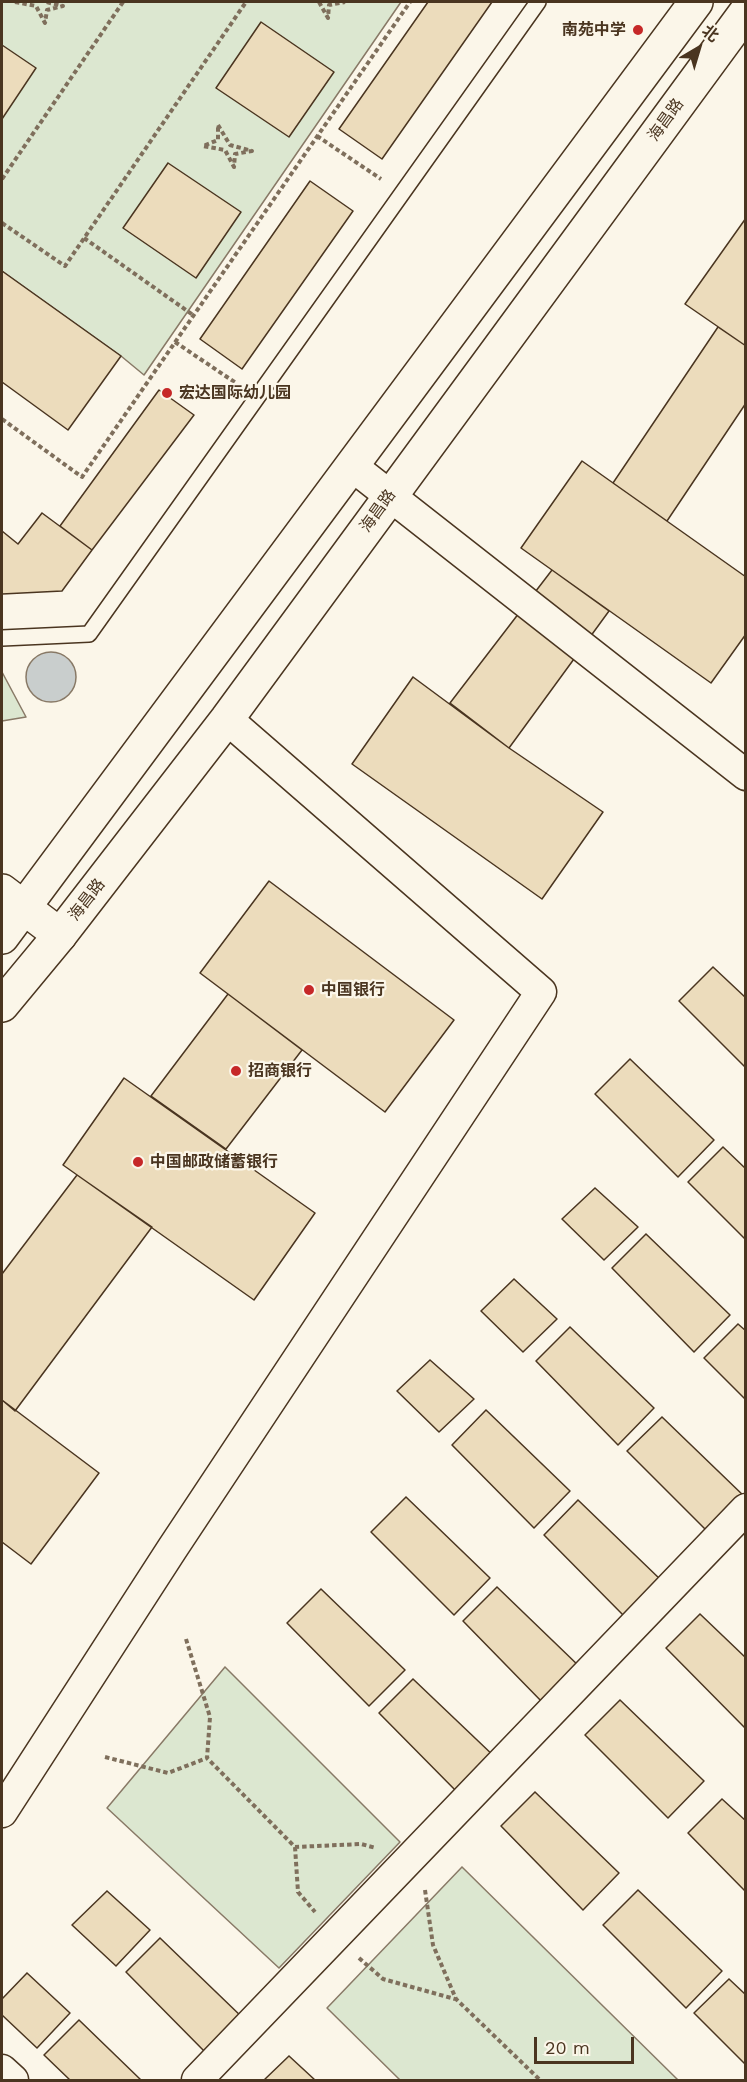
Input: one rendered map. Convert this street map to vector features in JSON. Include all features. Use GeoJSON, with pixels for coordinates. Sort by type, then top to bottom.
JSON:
{"type":"FeatureCollection","features":[{"type":"Feature","properties":{"kind":"main road"},"geometry":{"type":"LineString","coordinates":[[2,937],[13,900],[352,466],[696,2]]}},
{"type":"Feature","properties":{"kind":"main road","name":"海昌路"},"geometry":{"type":"LineString","coordinates":[[2,1005],[60,935],[227,719],[746,12]]}},
{"type":"Feature","properties":{"kind":"main road"},"geometry":{"type":"LineString","coordinates":[[13,900],[60,935]]}},
{"type":"Feature","properties":{"kind":"street"},"geometry":{"type":"LineString","coordinates":[[352,466],[746,775]]}},
{"type":"Feature","properties":{"kind":"street"},"geometry":{"type":"LineString","coordinates":[[2,1812],[172,1549],[541,992],[227,719]]}},
{"type":"Feature","properties":{"kind":"street"},"geometry":{"type":"LineString","coordinates":[[197,2080],[746,1509]]}},
{"type":"Feature","properties":{"kind":"street"},"geometry":{"type":"LineString","coordinates":[[2,2070],[13,2080]]}},
{"type":"Feature","properties":{"kind":"lane"},"geometry":{"type":"LineString","coordinates":[[2,638],[89,634],[538,2]]}},
{"type":"Feature","properties":{"kind":"path"},"geometry":{"type":"LineString","coordinates":[[15,2],[36,6],[45,22],[46,10],[63,6],[46,2]]}},
{"type":"Feature","properties":{"kind":"path"},"geometry":{"type":"LineString","coordinates":[[2,178],[123,2]]}},
{"type":"Feature","properties":{"kind":"path"},"geometry":{"type":"LineString","coordinates":[[2,223],[65,266],[246,2]]}},
{"type":"Feature","properties":{"kind":"path"},"geometry":{"type":"LineString","coordinates":[[319,2],[328,18],[329,5],[345,2]]}},
{"type":"Feature","properties":{"kind":"path"},"geometry":{"type":"LineString","coordinates":[[2,419],[81,477],[410,2]]}},
{"type":"Feature","properties":{"kind":"path"},"geometry":{"type":"LineString","coordinates":[[218,124],[230,145],[252,151],[235,154],[234,167],[225,150],[203,146],[218,140],[218,124]]}},
{"type":"Feature","properties":{"kind":"path"},"geometry":{"type":"LineString","coordinates":[[317,136],[402,193]]}},
{"type":"Feature","properties":{"kind":"path"},"geometry":{"type":"LineString","coordinates":[[84,238],[193,315]]}},
{"type":"Feature","properties":{"kind":"path"},"geometry":{"type":"LineString","coordinates":[[175,342],[257,397]]}},
{"type":"Feature","properties":{"kind":"path"},"geometry":{"type":"LineString","coordinates":[[186,1639],[210,1717],[207,1758],[295,1847],[361,1844],[410,1858],[427,1893],[433,1945],[456,1999],[540,2080]]}},
{"type":"Feature","properties":{"kind":"path"},"geometry":{"type":"LineString","coordinates":[[105,1757],[168,1773],[207,1758]]}},
{"type":"Feature","properties":{"kind":"green space"},"geometry":{"type":"Polygon","coordinates":[[[2,2],[401,2],[144,375],[2,271],[2,2]]]}},
{"type":"Feature","properties":{"kind":"green space"},"geometry":{"type":"Polygon","coordinates":[[[2,672],[26,717],[2,721],[2,672]]]}},
{"type":"Feature","properties":{"kind":"green space"},"geometry":{"type":"Polygon","coordinates":[[[225,1667],[400,1842],[279,1968],[107,1808],[225,1667]]]}},
{"type":"Feature","properties":{"kind":"green space"},"geometry":{"type":"Polygon","coordinates":[[[462,1867],[678,2080],[400,2080],[327,2008],[462,1867]]]}},
{"type":"Feature","properties":{"kind":"shaded area"},"geometry":{"type":"Polygon","coordinates":[[[51,652],[69,659],[76,677],[69,695],[51,702],[33,695],[26,677],[33,659],[51,652]]]}},
{"type":"Feature","properties":{"kind":"building"},"geometry":{"type":"Polygon","coordinates":[[[428,2],[492,2],[382,159],[339,129],[428,2]]]}},
{"type":"Feature","properties":{"kind":"building"},"geometry":{"type":"Polygon","coordinates":[[[261,22],[334,72],[289,137],[216,88],[261,22]]]}},
{"type":"Feature","properties":{"kind":"building"},"geometry":{"type":"Polygon","coordinates":[[[2,45],[36,68],[2,119],[2,45]]]}},
{"type":"Feature","properties":{"kind":"building"},"geometry":{"type":"Polygon","coordinates":[[[168,163],[241,212],[196,278],[123,228],[168,163]]]}},
{"type":"Feature","properties":{"kind":"building"},"geometry":{"type":"Polygon","coordinates":[[[310,181],[353,211],[242,369],[200,339],[310,181]]]}},
{"type":"Feature","properties":{"kind":"building"},"geometry":{"type":"Polygon","coordinates":[[[746,218],[746,346],[685,304],[746,218]]]}},
{"type":"Feature","properties":{"kind":"building"},"geometry":{"type":"Polygon","coordinates":[[[2,271],[121,356],[68,430],[2,382],[2,271]]]}},
{"type":"Feature","properties":{"kind":"building"},"geometry":{"type":"Polygon","coordinates":[[[718,327],[746,346],[746,403],[667,521],[613,483],[718,327]]]}},
{"type":"Feature","properties":{"kind":"building"},"geometry":{"type":"Polygon","coordinates":[[[159,390],[194,415],[92,550],[60,526],[159,390]]]}},
{"type":"Feature","properties":{"kind":"building"},"geometry":{"type":"Polygon","coordinates":[[[582,461],[746,577],[746,634],[711,683],[521,548],[582,461]]]}},
{"type":"Feature","properties":{"kind":"building"},"geometry":{"type":"Polygon","coordinates":[[[42,513],[92,550],[62,591],[2,594],[2,531],[18,544],[42,513]]]}},
{"type":"Feature","properties":{"kind":"building"},"geometry":{"type":"Polygon","coordinates":[[[552,570],[609,611],[509,748],[450,703],[552,570]]]}},
{"type":"Feature","properties":{"kind":"building"},"geometry":{"type":"Polygon","coordinates":[[[413,677],[509,748],[603,812],[542,899],[352,764],[413,677]]]}},
{"type":"Feature","properties":{"kind":"building"},"geometry":{"type":"Polygon","coordinates":[[[269,881],[454,1020],[385,1112],[200,973],[269,881]]]}},
{"type":"Feature","properties":{"kind":"building"},"geometry":{"type":"Polygon","coordinates":[[[713,967],[746,998],[746,1068],[679,1001],[713,967]]]}},
{"type":"Feature","properties":{"kind":"building"},"geometry":{"type":"Polygon","coordinates":[[[228,994],[302,1050],[226,1149],[151,1096],[228,994]]]}},
{"type":"Feature","properties":{"kind":"building"},"geometry":{"type":"Polygon","coordinates":[[[630,1059],[714,1140],[678,1177],[595,1094],[630,1059]]]}},
{"type":"Feature","properties":{"kind":"building"},"geometry":{"type":"Polygon","coordinates":[[[124,1078],[315,1213],[254,1300],[63,1165],[124,1078]]]}},
{"type":"Feature","properties":{"kind":"building"},"geometry":{"type":"Polygon","coordinates":[[[723,1147],[746,1169],[746,1240],[688,1182],[723,1147]]]}},
{"type":"Feature","properties":{"kind":"building"},"geometry":{"type":"Polygon","coordinates":[[[77,1175],[152,1227],[15,1411],[2,1400],[2,1274],[77,1175]]]}},
{"type":"Feature","properties":{"kind":"building"},"geometry":{"type":"Polygon","coordinates":[[[595,1188],[638,1227],[604,1260],[562,1219],[595,1188]]]}},
{"type":"Feature","properties":{"kind":"building"},"geometry":{"type":"Polygon","coordinates":[[[646,1234],[730,1315],[694,1352],[612,1268],[646,1234]]]}},
{"type":"Feature","properties":{"kind":"building"},"geometry":{"type":"Polygon","coordinates":[[[514,1279],[557,1319],[523,1352],[481,1311],[514,1279]]]}},
{"type":"Feature","properties":{"kind":"building"},"geometry":{"type":"Polygon","coordinates":[[[738,1324],[746,1331],[746,1400],[704,1358],[738,1324]]]}},
{"type":"Feature","properties":{"kind":"building"},"geometry":{"type":"Polygon","coordinates":[[[570,1327],[654,1408],[618,1445],[536,1361],[570,1327]]]}},
{"type":"Feature","properties":{"kind":"building"},"geometry":{"type":"Polygon","coordinates":[[[430,1360],[474,1399],[439,1432],[397,1391],[430,1360]]]}},
{"type":"Feature","properties":{"kind":"building"},"geometry":{"type":"Polygon","coordinates":[[[2,1400],[99,1473],[31,1564],[2,1542],[2,1400]]]}},
{"type":"Feature","properties":{"kind":"building"},"geometry":{"type":"Polygon","coordinates":[[[486,1410],[570,1491],[534,1528],[452,1445],[486,1410]]]}},
{"type":"Feature","properties":{"kind":"building"},"geometry":{"type":"Polygon","coordinates":[[[662,1417],[746,1498],[710,1534],[627,1451],[662,1417]]]}},
{"type":"Feature","properties":{"kind":"building"},"geometry":{"type":"Polygon","coordinates":[[[406,1497],[490,1578],[454,1615],[371,1532],[406,1497]]]}},
{"type":"Feature","properties":{"kind":"building"},"geometry":{"type":"Polygon","coordinates":[[[578,1500],[662,1581],[626,1618],[544,1535],[578,1500]]]}},
{"type":"Feature","properties":{"kind":"building"},"geometry":{"type":"Polygon","coordinates":[[[497,1587],[581,1668],[545,1705],[463,1621],[497,1587]]]}},
{"type":"Feature","properties":{"kind":"building"},"geometry":{"type":"Polygon","coordinates":[[[321,1589],[405,1670],[369,1706],[287,1623],[321,1589]]]}},
{"type":"Feature","properties":{"kind":"building"},"geometry":{"type":"Polygon","coordinates":[[[700,1614],[746,1658],[746,1729],[666,1648],[700,1614]]]}},
{"type":"Feature","properties":{"kind":"building"},"geometry":{"type":"Polygon","coordinates":[[[413,1679],[497,1759],[461,1796],[379,1713],[413,1679]]]}},
{"type":"Feature","properties":{"kind":"building"},"geometry":{"type":"Polygon","coordinates":[[[620,1700],[704,1781],[668,1818],[585,1735],[620,1700]]]}},
{"type":"Feature","properties":{"kind":"building"},"geometry":{"type":"Polygon","coordinates":[[[535,1792],[619,1873],[583,1910],[501,1826],[535,1792]]]}},
{"type":"Feature","properties":{"kind":"building"},"geometry":{"type":"Polygon","coordinates":[[[722,1799],[746,1821],[746,1892],[688,1833],[722,1799]]]}},
{"type":"Feature","properties":{"kind":"building"},"geometry":{"type":"Polygon","coordinates":[[[638,1890],[722,1971],[686,2008],[603,1925],[638,1890]]]}},
{"type":"Feature","properties":{"kind":"building"},"geometry":{"type":"Polygon","coordinates":[[[107,1891],[150,1930],[116,1966],[72,1925],[107,1891]]]}},
{"type":"Feature","properties":{"kind":"building"},"geometry":{"type":"Polygon","coordinates":[[[160,1938],[244,2019],[208,2055],[126,1972],[160,1938]]]}},
{"type":"Feature","properties":{"kind":"building"},"geometry":{"type":"Polygon","coordinates":[[[27,1973],[70,2013],[37,2048],[2,2015],[2,1999],[27,1973]]]}},
{"type":"Feature","properties":{"kind":"building"},"geometry":{"type":"Polygon","coordinates":[[[729,1979],[746,1995],[746,2065],[694,2013],[729,1979]]]}},
{"type":"Feature","properties":{"kind":"building"},"geometry":{"type":"Polygon","coordinates":[[[79,2020],[141,2080],[70,2080],[44,2055],[79,2020]]]}},
{"type":"Feature","properties":{"kind":"building"},"geometry":{"type":"Polygon","coordinates":[[[289,2056],[315,2080],[264,2080],[289,2056]]]}},
{"type":"Feature","properties":{"kind":"place","name":"南苑中学"},"geometry":{"type":"Point","coordinates":[638,30]}},
{"type":"Feature","properties":{"kind":"place","name":"宏达国际幼儿园"},"geometry":{"type":"Point","coordinates":[167,393]}},
{"type":"Feature","properties":{"kind":"place","name":"中国银行"},"geometry":{"type":"Point","coordinates":[309,990]}},
{"type":"Feature","properties":{"kind":"place","name":"招商银行"},"geometry":{"type":"Point","coordinates":[236,1071]}},
{"type":"Feature","properties":{"kind":"place","name":"中国邮政储蓄银行"},"geometry":{"type":"Point","coordinates":[138,1162]}}]}
